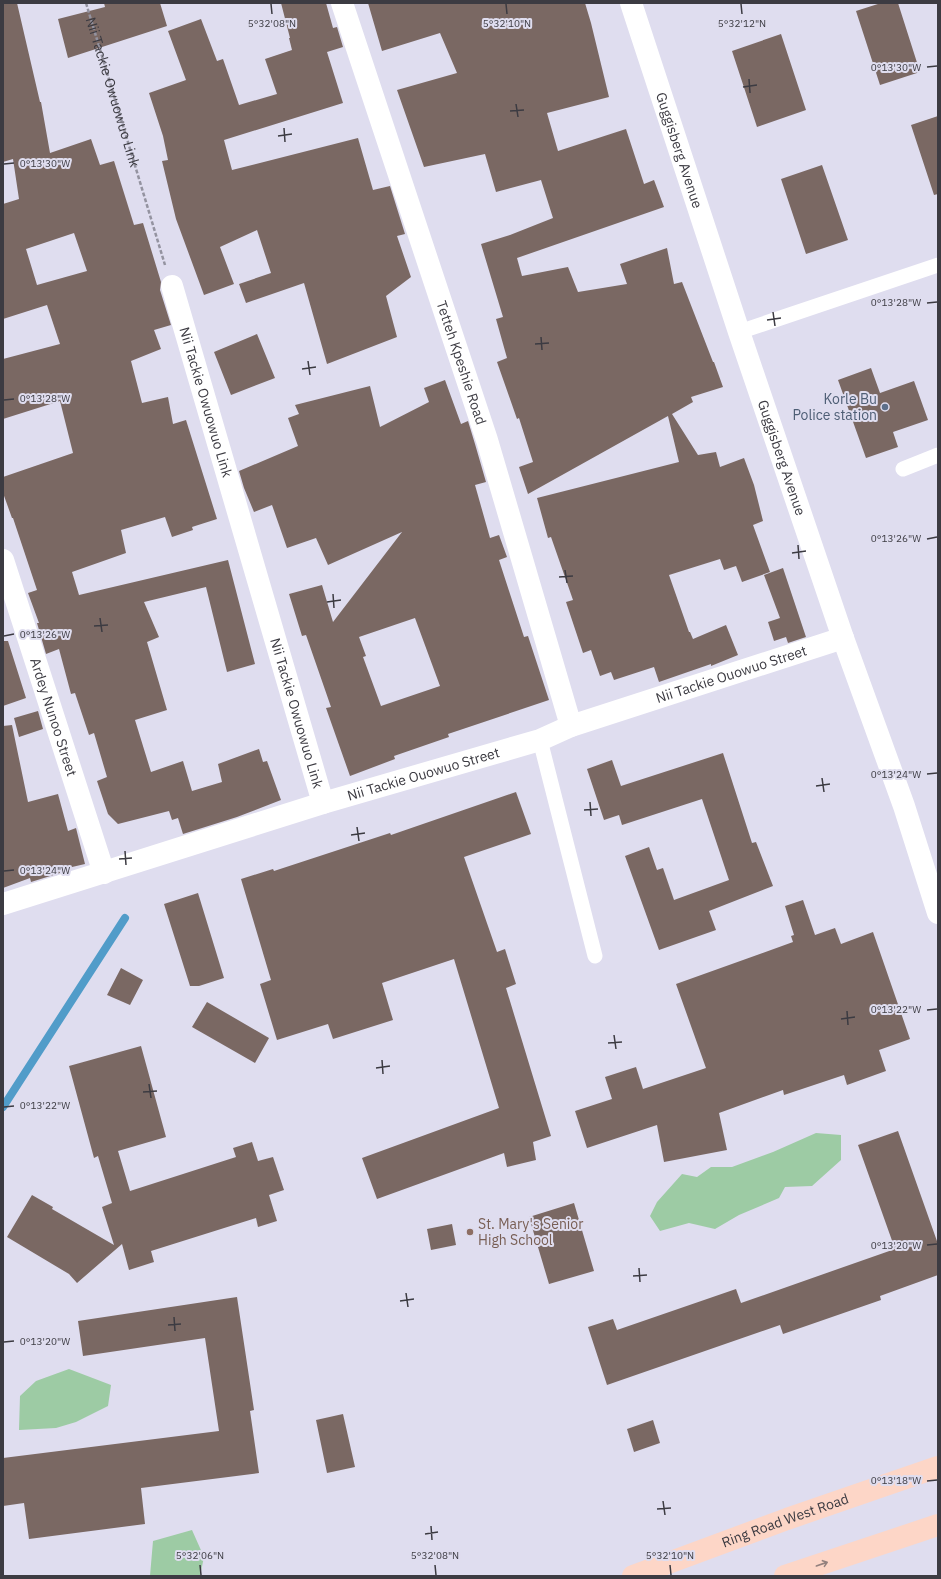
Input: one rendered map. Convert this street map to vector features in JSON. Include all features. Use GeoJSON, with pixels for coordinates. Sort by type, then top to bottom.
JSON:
{"type":"FeatureCollection","features":[{"type":"Feature","properties":{"kind":"main road","name":"Ring Road West Road"},"geometry":{"type":"LineString","coordinates":[[633,1576],[787,1519],[938,1467]]}},
{"type":"Feature","properties":{"kind":"main road"},"geometry":{"type":"LineString","coordinates":[[785,1576],[938,1525]]}},
{"type":"Feature","properties":{"kind":"street","name":"Tetteh Kpeshie Road"},"geometry":{"type":"LineString","coordinates":[[342,3],[487,440],[571,726]]}},
{"type":"Feature","properties":{"kind":"street","name":"Guggisberg Avenue"},"geometry":{"type":"LineString","coordinates":[[632,3],[739,332],[842,638],[904,806],[938,914]]}},
{"type":"Feature","properties":{"kind":"street","name":"Nii Tackie Owuowuo Link"},"geometry":{"type":"LineString","coordinates":[[172,286],[323,802]]}},
{"type":"Feature","properties":{"kind":"street","name":"Ardey Nunoo Street"},"geometry":{"type":"LineString","coordinates":[[3,560],[104,873]]}},
{"type":"Feature","properties":{"kind":"street","name":"Nii Tackie Ouowuo Street"},"geometry":{"type":"LineString","coordinates":[[3,904],[323,802],[540,740],[571,726],[842,638]]}},
{"type":"Feature","properties":{"kind":"lane"},"geometry":{"type":"LineString","coordinates":[[739,332],[938,265]]}},
{"type":"Feature","properties":{"kind":"lane"},"geometry":{"type":"LineString","coordinates":[[903,469],[938,455]]}},
{"type":"Feature","properties":{"kind":"lane"},"geometry":{"type":"LineString","coordinates":[[540,740],[594,956]]}},
{"type":"Feature","properties":{"kind":"path","name":"Nii Tackie Owuowuo Link"},"geometry":{"type":"LineString","coordinates":[[86,3],[172,286]]}},
{"type":"Feature","properties":{"kind":"green space"},"geometry":{"type":"Polygon","coordinates":[[[816,1133],[841,1135],[841,1160],[812,1186],[785,1187],[779,1198],[739,1215],[715,1229],[689,1223],[660,1231],[650,1216],[657,1202],[682,1174],[697,1177],[711,1167],[732,1167],[773,1152],[816,1133]]]}},
{"type":"Feature","properties":{"kind":"green space"},"geometry":{"type":"Polygon","coordinates":[[[69,1369],[111,1385],[108,1406],[76,1422],[56,1428],[19,1430],[20,1396],[36,1381],[69,1369]]]}},
{"type":"Feature","properties":{"kind":"green space"},"geometry":{"type":"Polygon","coordinates":[[[192,1530],[204,1557],[200,1576],[150,1576],[153,1541],[192,1530]]]}},
{"type":"Feature","properties":{"kind":"building"},"geometry":{"type":"Polygon","coordinates":[[[3,3],[17,3],[41,102],[50,153],[91,139],[100,165],[114,161],[134,225],[143,223],[161,282],[160,290],[171,325],[154,330],[161,349],[131,361],[142,403],[168,397],[173,424],[186,420],[217,519],[192,527],[193,530],[172,537],[165,517],[121,530],[126,553],[72,572],[79,595],[228,560],[255,664],[227,672],[206,587],[144,602],[159,637],[147,642],[167,710],[135,720],[151,772],[183,761],[192,791],[222,782],[218,764],[259,749],[263,762],[267,761],[281,800],[237,817],[183,834],[178,818],[172,820],[169,811],[118,824],[108,814],[97,781],[107,777],[94,733],[89,735],[75,693],[71,694],[59,649],[46,654],[37,623],[39,623],[28,593],[37,590],[3,493],[3,477],[73,453],[60,401],[3,419],[3,359],[60,344],[47,305],[3,319],[3,204],[19,199],[13,159],[3,162],[3,3]],[[74,233],[26,249],[37,285],[87,271],[74,233]]]}},
{"type":"Feature","properties":{"kind":"building"},"geometry":{"type":"Polygon","coordinates":[[[104,3],[160,3],[167,26],[68,58],[58,19],[105,7],[104,3]]]}},
{"type":"Feature","properties":{"kind":"building"},"geometry":{"type":"Polygon","coordinates":[[[281,3],[326,3],[333,28],[337,27],[343,47],[327,52],[343,103],[224,140],[232,170],[358,138],[373,190],[390,186],[405,234],[397,236],[411,277],[386,296],[397,337],[327,364],[304,283],[246,303],[239,284],[271,273],[257,230],[220,247],[234,284],[204,295],[176,219],[162,161],[168,160],[163,136],[149,93],[186,80],[168,31],[201,19],[217,61],[223,59],[239,105],[277,94],[265,59],[292,50],[281,3]]]}},
{"type":"Feature","properties":{"kind":"building"},"geometry":{"type":"Polygon","coordinates":[[[368,3],[585,3],[609,97],[547,113],[558,151],[626,129],[644,184],[654,180],[664,207],[517,258],[522,276],[568,267],[578,292],[627,284],[620,264],[667,248],[674,284],[682,282],[723,387],[691,397],[693,402],[672,414],[698,455],[716,452],[720,467],[744,458],[754,485],[763,521],[753,525],[770,572],[742,582],[736,566],[724,570],[720,559],[669,575],[689,632],[693,639],[726,625],[738,655],[711,666],[711,664],[659,682],[654,667],[614,680],[611,672],[600,676],[591,650],[583,653],[566,602],[573,600],[551,537],[548,538],[537,498],[679,462],[668,416],[528,494],[519,467],[533,462],[519,418],[517,419],[497,362],[507,358],[496,319],[503,317],[481,244],[510,235],[553,218],[541,180],[496,192],[485,154],[424,167],[397,90],[457,73],[440,33],[382,51],[368,3]]]}},
{"type":"Feature","properties":{"kind":"building"},"geometry":{"type":"Polygon","coordinates":[[[881,3],[898,3],[920,72],[880,85],[856,11],[881,3]]]}},
{"type":"Feature","properties":{"kind":"building"},"geometry":{"type":"Polygon","coordinates":[[[781,34],[806,110],[757,127],[732,51],[781,34]]]}},
{"type":"Feature","properties":{"kind":"building"},"geometry":{"type":"Polygon","coordinates":[[[938,116],[938,194],[934,195],[911,125],[938,116]]]}},
{"type":"Feature","properties":{"kind":"building"},"geometry":{"type":"Polygon","coordinates":[[[822,165],[848,240],[806,254],[781,179],[822,165]]]}},
{"type":"Feature","properties":{"kind":"building"},"geometry":{"type":"Polygon","coordinates":[[[257,334],[275,378],[231,395],[214,352],[257,334]]]}},
{"type":"Feature","properties":{"kind":"building","name":"Korle Bu Police station"},"geometry":{"type":"Polygon","coordinates":[[[871,368],[880,393],[914,381],[928,420],[893,432],[898,447],[866,458],[838,380],[871,368]]]}},
{"type":"Feature","properties":{"kind":"building"},"geometry":{"type":"Polygon","coordinates":[[[445,380],[461,424],[468,421],[486,482],[475,485],[490,538],[499,535],[507,557],[499,560],[524,637],[528,636],[549,700],[448,734],[449,737],[394,756],[395,759],[350,776],[326,708],[331,707],[306,635],[302,636],[289,594],[322,585],[333,622],[402,532],[328,565],[316,538],[287,548],[272,505],[254,512],[239,471],[298,446],[288,418],[299,414],[295,405],[370,386],[380,427],[429,402],[424,388],[445,380]],[[415,618],[359,637],[366,656],[363,657],[381,706],[440,686],[415,618]]]}},
{"type":"Feature","properties":{"kind":"building"},"geometry":{"type":"Polygon","coordinates":[[[783,568],[806,637],[788,643],[786,637],[774,641],[768,622],[780,618],[764,575],[783,568]]]}},
{"type":"Feature","properties":{"kind":"building"},"geometry":{"type":"Polygon","coordinates":[[[3,641],[8,641],[26,698],[3,706],[3,641]]]}},
{"type":"Feature","properties":{"kind":"building"},"geometry":{"type":"Polygon","coordinates":[[[38,711],[43,729],[19,737],[14,718],[38,711]]]}},
{"type":"Feature","properties":{"kind":"building"},"geometry":{"type":"Polygon","coordinates":[[[12,725],[28,802],[58,794],[68,831],[76,828],[85,864],[59,870],[60,873],[31,882],[30,878],[3,888],[3,726],[12,725]]]}},
{"type":"Feature","properties":{"kind":"building"},"geometry":{"type":"Polygon","coordinates":[[[723,753],[752,843],[756,842],[773,886],[709,911],[716,930],[659,950],[625,856],[649,847],[657,870],[663,868],[674,900],[729,880],[702,799],[622,825],[619,815],[604,820],[587,769],[612,760],[621,786],[723,753]]]}},
{"type":"Feature","properties":{"kind":"building"},"geometry":{"type":"Polygon","coordinates":[[[516,792],[531,834],[464,857],[497,952],[505,949],[516,984],[506,988],[551,1136],[533,1142],[536,1160],[507,1167],[504,1153],[377,1199],[362,1158],[499,1108],[454,959],[382,983],[393,1020],[333,1039],[328,1024],[277,1040],[260,984],[271,980],[241,879],[273,869],[274,871],[390,833],[391,835],[516,792]]]}},
{"type":"Feature","properties":{"kind":"building"},"geometry":{"type":"Polygon","coordinates":[[[198,893],[224,978],[199,986],[190,986],[164,904],[198,893]]]}},
{"type":"Feature","properties":{"kind":"building"},"geometry":{"type":"Polygon","coordinates":[[[803,900],[815,935],[835,928],[841,944],[873,932],[910,1039],[879,1050],[886,1071],[847,1085],[844,1075],[784,1095],[783,1090],[719,1113],[727,1150],[664,1162],[657,1125],[587,1148],[575,1111],[612,1099],[605,1077],[636,1067],[643,1089],[706,1068],[676,984],[793,942],[791,936],[794,935],[785,906],[803,900]]]}},
{"type":"Feature","properties":{"kind":"building"},"geometry":{"type":"Polygon","coordinates":[[[121,968],[143,980],[130,1005],[107,995],[121,968]]]}},
{"type":"Feature","properties":{"kind":"building"},"geometry":{"type":"Polygon","coordinates":[[[207,1002],[269,1038],[255,1063],[192,1027],[207,1002]]]}},
{"type":"Feature","properties":{"kind":"building"},"geometry":{"type":"Polygon","coordinates":[[[141,1046],[166,1137],[118,1151],[130,1191],[236,1157],[233,1148],[252,1142],[258,1161],[273,1157],[284,1190],[269,1195],[277,1221],[258,1227],[256,1218],[151,1251],[154,1262],[129,1270],[122,1244],[77,1283],[69,1274],[7,1237],[32,1195],[53,1207],[52,1209],[114,1245],[102,1207],[112,1203],[98,1156],[94,1158],[69,1066],[141,1046]]]}},
{"type":"Feature","properties":{"kind":"building"},"geometry":{"type":"Polygon","coordinates":[[[898,1131],[938,1244],[938,1275],[880,1296],[881,1300],[783,1334],[780,1325],[607,1385],[588,1327],[613,1319],[617,1330],[736,1289],[741,1303],[895,1249],[858,1145],[898,1131]]]}},
{"type":"Feature","properties":{"kind":"building"},"geometry":{"type":"Polygon","coordinates":[[[574,1203],[594,1271],[549,1284],[529,1217],[574,1203]]]}},
{"type":"Feature","properties":{"kind":"building"},"geometry":{"type":"Polygon","coordinates":[[[452,1224],[456,1245],[431,1250],[427,1229],[452,1224]]]}},
{"type":"Feature","properties":{"kind":"building"},"geometry":{"type":"Polygon","coordinates":[[[237,1297],[254,1410],[250,1411],[259,1473],[141,1488],[145,1524],[29,1539],[24,1503],[3,1506],[3,1458],[219,1431],[205,1338],[83,1356],[78,1321],[237,1297]]]}},
{"type":"Feature","properties":{"kind":"building"},"geometry":{"type":"Polygon","coordinates":[[[343,1414],[355,1467],[327,1473],[316,1420],[343,1414]]]}},
{"type":"Feature","properties":{"kind":"building"},"geometry":{"type":"Polygon","coordinates":[[[653,1420],[660,1443],[634,1452],[627,1429],[653,1420]]]}},
{"type":"Feature","properties":{"kind":"waterway"},"geometry":{"type":"LineString","coordinates":[[3,1107],[125,918]]}},
{"type":"Feature","properties":{"kind":"place","name":"Korle Bu Police station"},"geometry":{"type":"Point","coordinates":[885,407]}},
{"type":"Feature","properties":{"kind":"place","name":"St. Mary's Senior High School"},"geometry":{"type":"Point","coordinates":[470,1232]}}]}
